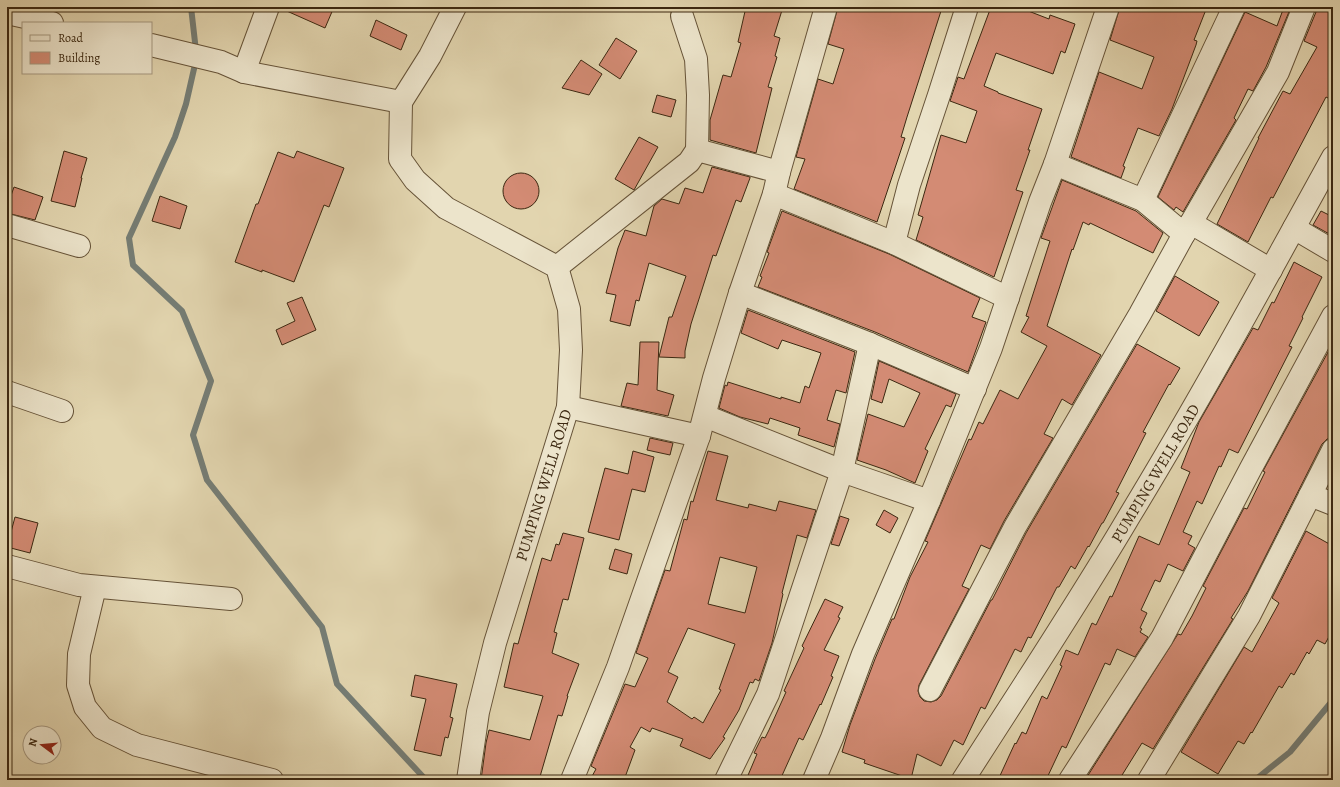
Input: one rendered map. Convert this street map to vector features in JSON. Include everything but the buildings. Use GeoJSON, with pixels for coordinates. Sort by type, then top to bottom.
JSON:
{"type":"FeatureCollection","features":[{"type":"Feature","properties":{"kind":"street"},"geometry":{"type":"LineString","coordinates":[[244,72],[268,7]]}},
{"type":"Feature","properties":{"kind":"street"},"geometry":{"type":"LineString","coordinates":[[455,7],[430,56],[401,102],[400,159],[415,180],[446,208],[557,267],[689,162],[697,150],[698,95],[696,59],[682,16]]}},
{"type":"Feature","properties":{"kind":"street"},"geometry":{"type":"LineString","coordinates":[[572,780],[618,667],[702,426],[714,378],[740,293],[774,194],[826,7]]}},
{"type":"Feature","properties":{"kind":"street"},"geometry":{"type":"LineString","coordinates":[[894,243],[909,185],[966,7]]}},
{"type":"Feature","properties":{"kind":"street"},"geometry":{"type":"LineString","coordinates":[[814,780],[832,738],[863,654],[929,501],[975,389],[1008,298],[1040,202],[1055,164],[1108,7]]}},
{"type":"Feature","properties":{"kind":"street"},"geometry":{"type":"LineString","coordinates":[[1143,200],[1234,7]]}},
{"type":"Feature","properties":{"kind":"street"},"geometry":{"type":"LineString","coordinates":[[930,690],[1015,527],[1140,314],[1187,229],[1278,72],[1304,7]]}},
{"type":"Feature","properties":{"kind":"street"},"geometry":{"type":"LineString","coordinates":[[7,13],[48,22]]}},
{"type":"Feature","properties":{"kind":"street"},"geometry":{"type":"LineString","coordinates":[[158,46],[221,62],[244,72],[401,102]]}},
{"type":"Feature","properties":{"kind":"street"},"geometry":{"type":"LineString","coordinates":[[697,150],[779,172]]}},
{"type":"Feature","properties":{"kind":"street","name":"PUMPING WELL ROAD"},"geometry":{"type":"LineString","coordinates":[[963,780],[1130,516],[1271,270],[1333,157]]}},
{"type":"Feature","properties":{"kind":"street"},"geometry":{"type":"LineString","coordinates":[[1055,164],[1143,200],[1187,229],[1271,270]]}},
{"type":"Feature","properties":{"kind":"street"},"geometry":{"type":"LineString","coordinates":[[774,194],[894,243],[1008,298]]}},
{"type":"Feature","properties":{"kind":"street"},"geometry":{"type":"LineString","coordinates":[[7,225],[79,246]]}},
{"type":"Feature","properties":{"kind":"street"},"geometry":{"type":"LineString","coordinates":[[1294,228],[1333,251]]}},
{"type":"Feature","properties":{"kind":"street","name":"PUMPING WELL ROAD"},"geometry":{"type":"LineString","coordinates":[[468,780],[478,712],[495,643],[568,407],[571,350],[569,309],[557,267]]}},
{"type":"Feature","properties":{"kind":"street"},"geometry":{"type":"LineString","coordinates":[[740,293],[870,344],[975,389]]}},
{"type":"Feature","properties":{"kind":"street"},"geometry":{"type":"LineString","coordinates":[[1070,780],[1162,638],[1254,461],[1333,316]]}},
{"type":"Feature","properties":{"kind":"street"},"geometry":{"type":"LineString","coordinates":[[726,780],[768,694],[842,471],[870,344]]}},
{"type":"Feature","properties":{"kind":"street"},"geometry":{"type":"LineString","coordinates":[[7,392],[62,411]]}},
{"type":"Feature","properties":{"kind":"street"},"geometry":{"type":"LineString","coordinates":[[568,407],[702,426],[929,501]]}},
{"type":"Feature","properties":{"kind":"street"},"geometry":{"type":"LineString","coordinates":[[1149,780],[1249,616],[1333,450]]}},
{"type":"Feature","properties":{"kind":"street"},"geometry":{"type":"LineString","coordinates":[[1310,495],[1333,504]]}},
{"type":"Feature","properties":{"kind":"street"},"geometry":{"type":"LineString","coordinates":[[7,566],[79,585],[231,600]]}},
{"type":"Feature","properties":{"kind":"street"},"geometry":{"type":"LineString","coordinates":[[95,587],[79,654],[78,685],[85,707],[102,728],[137,745],[198,771],[272,780]]}},
{"type":"Feature","properties":{"kind":"waterway"},"geometry":{"type":"LineString","coordinates":[[191,7],[196,51]]}},
{"type":"Feature","properties":{"kind":"waterway"},"geometry":{"type":"LineString","coordinates":[[196,60],[186,104],[175,137],[129,238],[133,265],[182,311],[211,381],[193,435],[207,480],[322,627],[337,684],[426,780]]}},
{"type":"Feature","properties":{"kind":"waterway"},"geometry":{"type":"LineString","coordinates":[[1255,780],[1290,752],[1333,700]]}}]}
